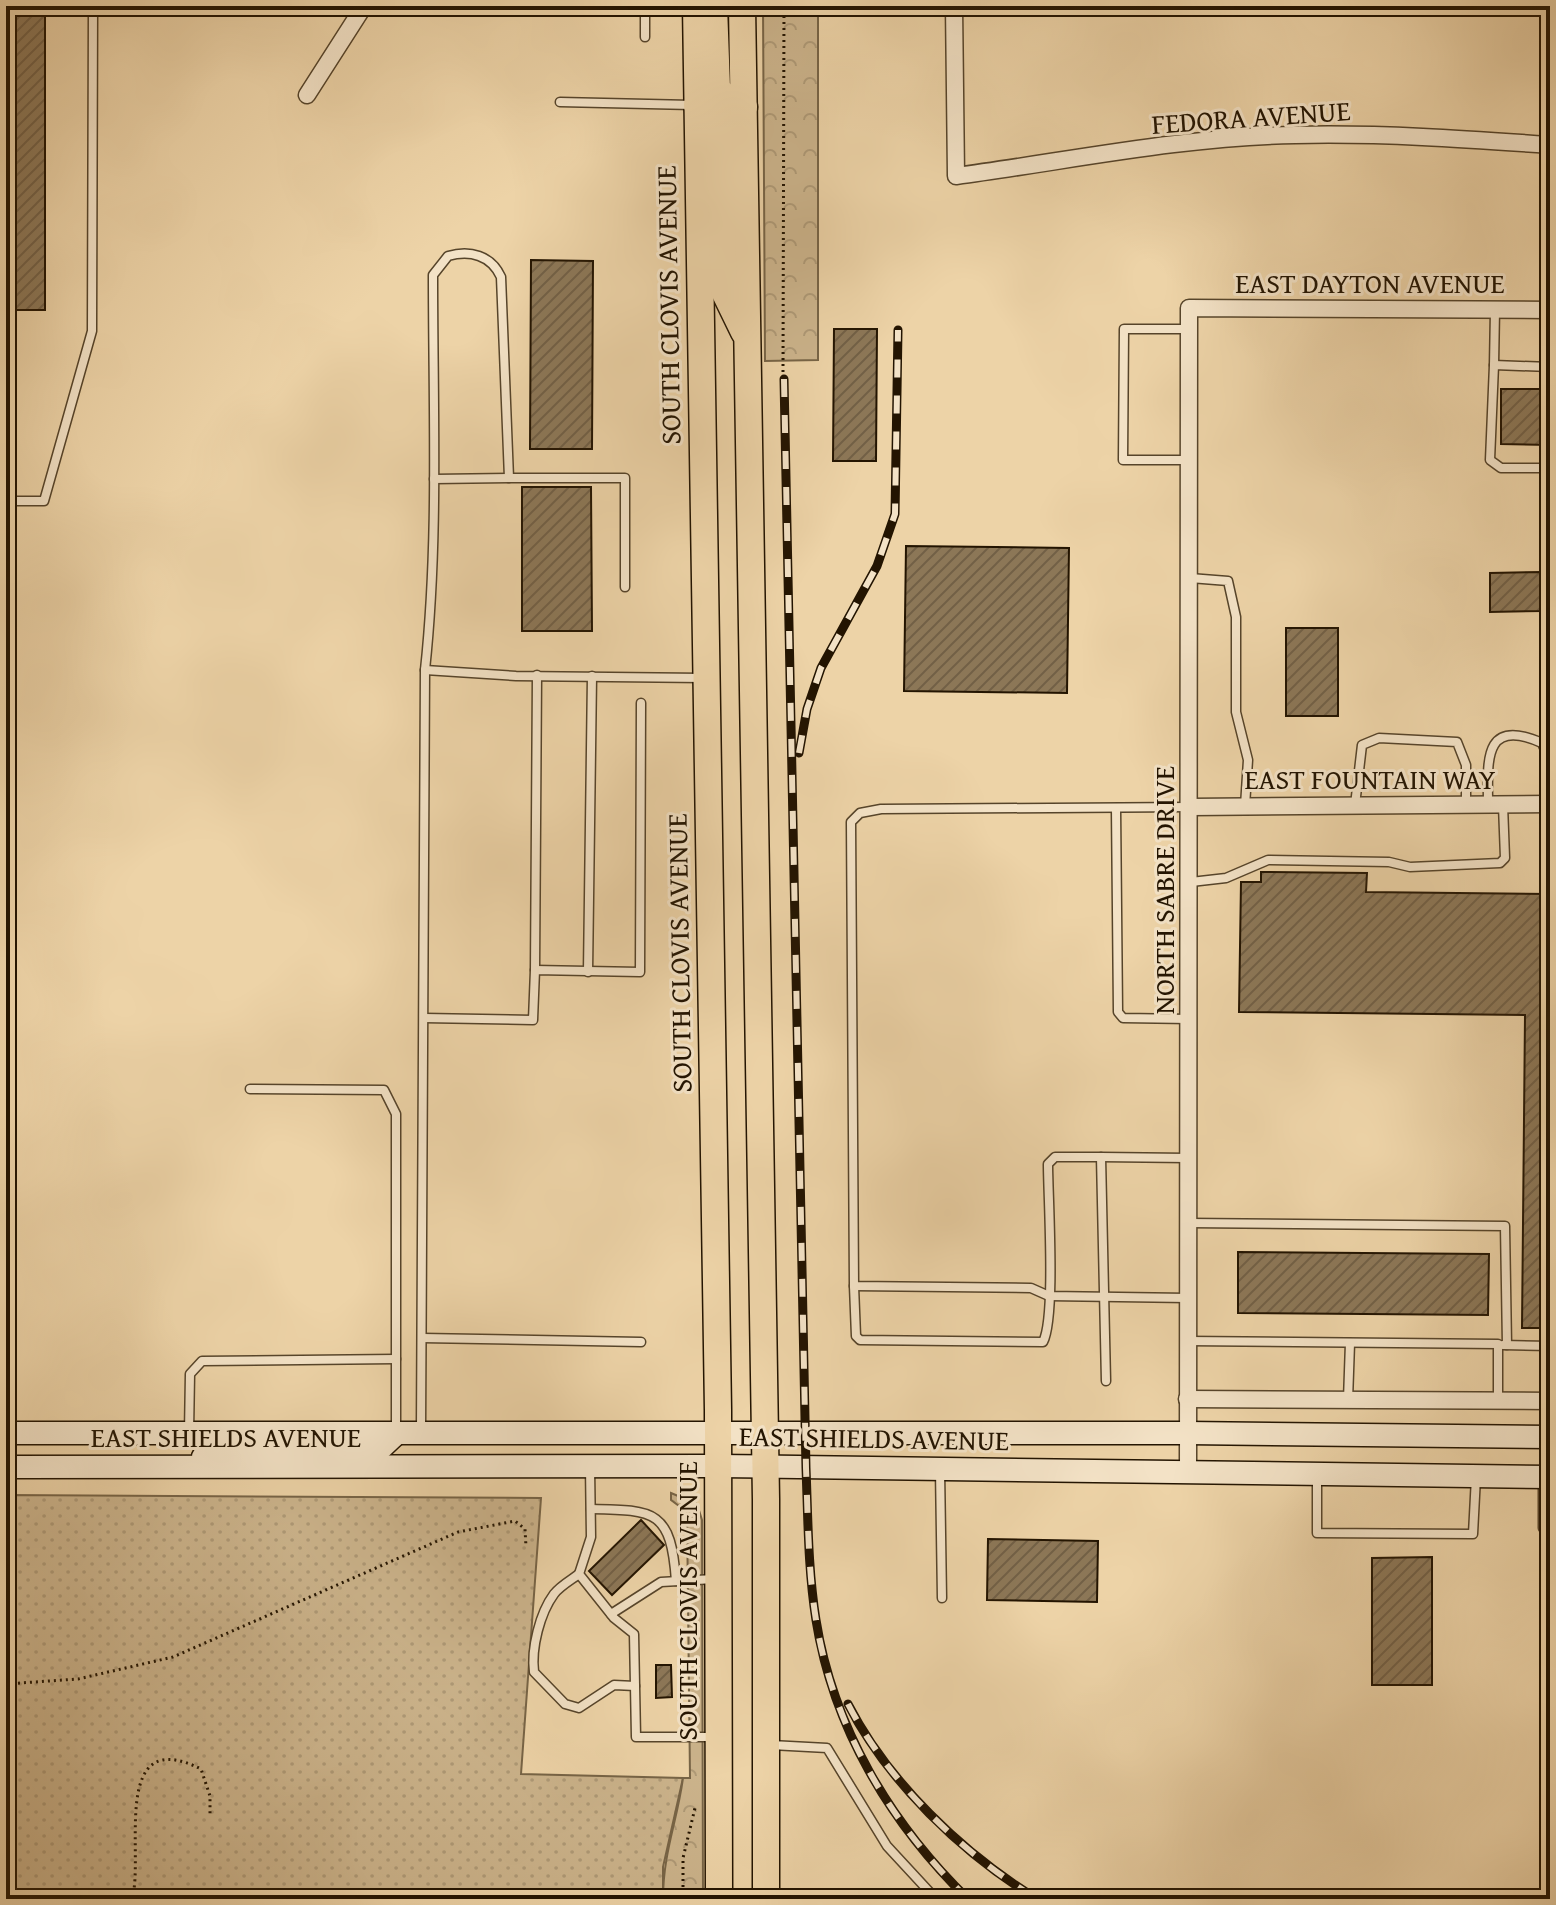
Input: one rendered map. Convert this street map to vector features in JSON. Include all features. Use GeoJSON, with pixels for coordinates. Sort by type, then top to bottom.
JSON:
{"type":"FeatureCollection","features":[{"type":"Feature","properties":{"kind":"main road","name":"SOUTH CLOVIS AVENUE"},"geometry":{"type":"LineString","coordinates":[[696,6],[718,1433],[719,1899]]}},
{"type":"Feature","properties":{"kind":"main road"},"geometry":{"type":"LineString","coordinates":[[714,6],[717,88],[726,99],[744,107]]}},
{"type":"Feature","properties":{"kind":"main road"},"geometry":{"type":"LineString","coordinates":[[742,6],[765,1433],[766,1899]]}},
{"type":"Feature","properties":{"kind":"main road"},"geometry":{"type":"LineString","coordinates":[[697,105],[707,106],[719,120],[724,291],[748,339]]}},
{"type":"Feature","properties":{"kind":"main road","name":"EAST SHIELDS AVENUE"},"geometry":{"type":"LineString","coordinates":[[6,1433],[1187,1433],[1550,1437]]}},
{"type":"Feature","properties":{"kind":"main road"},"geometry":{"type":"LineString","coordinates":[[155,1467],[237,1451],[368,1451],[391,1442],[396,1434]]}},
{"type":"Feature","properties":{"kind":"main road","name":"EAST SHIELDS AVENUE"},"geometry":{"type":"LineString","coordinates":[[6,1467],[718,1466],[1546,1477]]}},
{"type":"Feature","properties":{"kind":"street"},"geometry":{"type":"LineString","coordinates":[[307,95],[364,6]]}},
{"type":"Feature","properties":{"kind":"street","name":"FEDORA AVENUE"},"geometry":{"type":"LineString","coordinates":[[954,6],[956,176],[1157,148],[1293,135],[1424,137],[1550,145]]}},
{"type":"Feature","properties":{"kind":"street","name":"EAST DAYTON AVENUE"},"geometry":{"type":"LineString","coordinates":[[1189,308],[1550,310]]}},
{"type":"Feature","properties":{"kind":"street","name":"NORTH SABRE DRIVE"},"geometry":{"type":"LineString","coordinates":[[1188,1472],[1191,882],[1189,308]]}},
{"type":"Feature","properties":{"kind":"street","name":"EAST FOUNTAIN WAY"},"geometry":{"type":"LineString","coordinates":[[1191,807],[1550,804]]}},
{"type":"Feature","properties":{"kind":"street"},"geometry":{"type":"LineString","coordinates":[[1187,1399],[1550,1401]]}},
{"type":"Feature","properties":{"kind":"lane"},"geometry":{"type":"LineString","coordinates":[[6,501],[44,501],[92,331],[93,6]]}},
{"type":"Feature","properties":{"kind":"lane"},"geometry":{"type":"LineString","coordinates":[[645,6],[645,37]]}},
{"type":"Feature","properties":{"kind":"lane"},"geometry":{"type":"LineString","coordinates":[[560,102],[697,105]]}},
{"type":"Feature","properties":{"kind":"lane"},"geometry":{"type":"LineString","coordinates":[[421,1434],[425,670],[434,479],[433,275],[448,256],[458,253],[481,256],[496,266],[501,277],[509,478]]}},
{"type":"Feature","properties":{"kind":"lane"},"geometry":{"type":"LineString","coordinates":[[1495,310],[1490,460],[1501,468],[1550,468]]}},
{"type":"Feature","properties":{"kind":"lane"},"geometry":{"type":"LineString","coordinates":[[1189,329],[1124,329],[1123,460],[1190,460]]}},
{"type":"Feature","properties":{"kind":"lane"},"geometry":{"type":"LineString","coordinates":[[1494,365],[1550,367]]}},
{"type":"Feature","properties":{"kind":"lane"},"geometry":{"type":"LineString","coordinates":[[434,479],[625,478],[625,587]]}},
{"type":"Feature","properties":{"kind":"lane"},"geometry":{"type":"LineString","coordinates":[[1190,578],[1228,581],[1236,617],[1236,712],[1248,760],[1245,806]]}},
{"type":"Feature","properties":{"kind":"lane"},"geometry":{"type":"LineString","coordinates":[[425,670],[706,678]]}},
{"type":"Feature","properties":{"kind":"lane"},"geometry":{"type":"LineString","coordinates":[[424,1018],[533,1020],[537,675]]}},
{"type":"Feature","properties":{"kind":"lane"},"geometry":{"type":"LineString","coordinates":[[588,972],[592,676]]}},
{"type":"Feature","properties":{"kind":"lane"},"geometry":{"type":"LineString","coordinates":[[535,970],[640,972],[641,703]]}},
{"type":"Feature","properties":{"kind":"lane"},"geometry":{"type":"LineString","coordinates":[[1355,806],[1362,745],[1379,738],[1457,742],[1466,765],[1466,805]]}},
{"type":"Feature","properties":{"kind":"lane"},"geometry":{"type":"LineString","coordinates":[[1191,882],[1226,878],[1268,860],[1389,862],[1410,867],[1500,863],[1505,858],[1488,755],[1491,746],[1498,740],[1532,739],[1542,743],[1550,761]]}},
{"type":"Feature","properties":{"kind":"lane"},"geometry":{"type":"LineString","coordinates":[[1189,1158],[1055,1157],[1048,1164],[1049,1296],[1047,1334],[1043,1342],[860,1340],[856,1336],[851,822],[860,813],[881,809],[1191,807]]}},
{"type":"Feature","properties":{"kind":"lane"},"geometry":{"type":"LineString","coordinates":[[1116,808],[1118,1012],[1123,1018],[1190,1019]]}},
{"type":"Feature","properties":{"kind":"lane"},"geometry":{"type":"LineString","coordinates":[[250,1089],[384,1090],[391,1099],[396,1114],[396,1434]]}},
{"type":"Feature","properties":{"kind":"lane"},"geometry":{"type":"LineString","coordinates":[[1101,1157],[1106,1381]]}},
{"type":"Feature","properties":{"kind":"lane"},"geometry":{"type":"LineString","coordinates":[[1188,1223],[1505,1226],[1503,1345],[1498,1401]]}},
{"type":"Feature","properties":{"kind":"lane"},"geometry":{"type":"LineString","coordinates":[[854,1286],[1031,1288],[1049,1296],[1188,1298]]}},
{"type":"Feature","properties":{"kind":"lane"},"geometry":{"type":"LineString","coordinates":[[422,1338],[641,1342]]}},
{"type":"Feature","properties":{"kind":"lane"},"geometry":{"type":"LineString","coordinates":[[1187,1341],[1550,1346]]}},
{"type":"Feature","properties":{"kind":"lane"},"geometry":{"type":"LineString","coordinates":[[1348,1400],[1350,1343]]}},
{"type":"Feature","properties":{"kind":"lane"},"geometry":{"type":"LineString","coordinates":[[189,1433],[190,1374],[202,1361],[396,1359]]}},
{"type":"Feature","properties":{"kind":"lane"},"geometry":{"type":"LineString","coordinates":[[590,1466],[591,1537],[579,1574],[555,1592],[547,1607],[533,1649],[534,1672],[565,1704],[579,1708],[614,1685],[635,1686]]}},
{"type":"Feature","properties":{"kind":"lane"},"geometry":{"type":"LineString","coordinates":[[940,1470],[942,1598]]}},
{"type":"Feature","properties":{"kind":"lane"},"geometry":{"type":"LineString","coordinates":[[1317,1474],[1317,1533],[1473,1534],[1476,1477]]}},
{"type":"Feature","properties":{"kind":"lane"},"geometry":{"type":"LineString","coordinates":[[1546,1477],[1543,1528],[1550,1528]]}},
{"type":"Feature","properties":{"kind":"lane"},"geometry":{"type":"LineString","coordinates":[[591,1509],[637,1510],[652,1516],[671,1535],[676,1581]]}},
{"type":"Feature","properties":{"kind":"lane"},"geometry":{"type":"LineString","coordinates":[[579,1574],[611,1614],[634,1634],[636,1737],[719,1737]]}},
{"type":"Feature","properties":{"kind":"lane"},"geometry":{"type":"LineString","coordinates":[[611,1614],[661,1582],[719,1579]]}},
{"type":"Feature","properties":{"kind":"lane"},"geometry":{"type":"LineString","coordinates":[[766,1745],[827,1748],[887,1846],[936,1899]]}},
{"type":"Feature","properties":{"kind":"path"},"geometry":{"type":"LineString","coordinates":[[783,372],[784,6]]}},
{"type":"Feature","properties":{"kind":"path"},"geometry":{"type":"LineString","coordinates":[[690,1501],[697,1520]]}},
{"type":"Feature","properties":{"kind":"path"},"geometry":{"type":"LineString","coordinates":[[6,1684],[78,1679],[173,1657],[458,1532],[515,1521],[525,1529],[526,1547]]}},
{"type":"Feature","properties":{"kind":"path"},"geometry":{"type":"LineString","coordinates":[[132,1899],[136,1888],[138,1783],[142,1772],[149,1766],[173,1761],[201,1769],[210,1796],[210,1817]]}},
{"type":"Feature","properties":{"kind":"path"},"geometry":{"type":"LineString","coordinates":[[683,1899],[683,1858],[695,1806]]}},
{"type":"Feature","properties":{"kind":"green space"},"geometry":{"type":"Polygon","coordinates":[[[763,6],[818,6],[818,360],[765,361],[763,6]]]}},
{"type":"Feature","properties":{"kind":"green space"},"geometry":{"type":"Polygon","coordinates":[[[671,1493],[697,1504],[702,1520],[703,1899],[663,1899],[665,1867],[683,1778],[690,1778],[687,1512],[671,1500],[671,1493]]]}},
{"type":"Feature","properties":{"kind":"green space"},"geometry":{"type":"Polygon","coordinates":[[[6,1495],[541,1498],[521,1774],[683,1778],[663,1867],[663,1899],[6,1899],[6,1495]]]}},
{"type":"Feature","properties":{"kind":"building"},"geometry":{"type":"Polygon","coordinates":[[[6,6],[45,6],[45,310],[6,310],[6,6]]]}},
{"type":"Feature","properties":{"kind":"building"},"geometry":{"type":"Polygon","coordinates":[[[531,260],[593,261],[592,449],[530,449],[531,260]]]}},
{"type":"Feature","properties":{"kind":"building"},"geometry":{"type":"Polygon","coordinates":[[[834,329],[877,329],[876,461],[833,461],[834,329]]]}},
{"type":"Feature","properties":{"kind":"building"},"geometry":{"type":"Polygon","coordinates":[[[1501,389],[1550,389],[1550,445],[1501,444],[1501,389]]]}},
{"type":"Feature","properties":{"kind":"building"},"geometry":{"type":"Polygon","coordinates":[[[522,487],[591,487],[592,631],[522,631],[522,487]]]}},
{"type":"Feature","properties":{"kind":"building"},"geometry":{"type":"Polygon","coordinates":[[[906,546],[1069,548],[1067,693],[904,691],[906,546]]]}},
{"type":"Feature","properties":{"kind":"building"},"geometry":{"type":"Polygon","coordinates":[[[1542,572],[1542,611],[1490,612],[1490,573],[1542,572]]]}},
{"type":"Feature","properties":{"kind":"building"},"geometry":{"type":"Polygon","coordinates":[[[1286,628],[1338,628],[1338,716],[1286,716],[1286,628]]]}},
{"type":"Feature","properties":{"kind":"building"},"geometry":{"type":"Polygon","coordinates":[[[1261,872],[1367,873],[1366,892],[1550,894],[1550,1328],[1522,1328],[1525,1015],[1239,1012],[1241,882],[1261,882],[1261,872]]]}},
{"type":"Feature","properties":{"kind":"building"},"geometry":{"type":"Polygon","coordinates":[[[1238,1252],[1489,1254],[1488,1315],[1238,1313],[1238,1252]]]}},
{"type":"Feature","properties":{"kind":"building"},"geometry":{"type":"Polygon","coordinates":[[[641,1520],[664,1545],[612,1595],[589,1571],[641,1520]]]}},
{"type":"Feature","properties":{"kind":"building"},"geometry":{"type":"Polygon","coordinates":[[[988,1539],[1098,1541],[1097,1602],[987,1600],[988,1539]]]}},
{"type":"Feature","properties":{"kind":"building"},"geometry":{"type":"Polygon","coordinates":[[[1432,1557],[1432,1685],[1372,1685],[1372,1558],[1432,1557]]]}},
{"type":"Feature","properties":{"kind":"building"},"geometry":{"type":"Polygon","coordinates":[[[656,1665],[671,1665],[672,1697],[656,1698],[656,1665]]]}},
{"type":"Feature","properties":{"kind":"railway"},"geometry":{"type":"LineString","coordinates":[[799,753],[807,709],[821,668],[877,566],[895,514],[898,330]]}},
{"type":"Feature","properties":{"kind":"railway"},"geometry":{"type":"LineString","coordinates":[[784,379],[806,1468],[813,1601],[824,1660],[851,1736],[870,1772],[914,1839],[968,1899]]}},
{"type":"Feature","properties":{"kind":"railway"},"geometry":{"type":"LineString","coordinates":[[848,1704],[884,1761],[929,1814],[981,1860],[1037,1899]]}}]}
